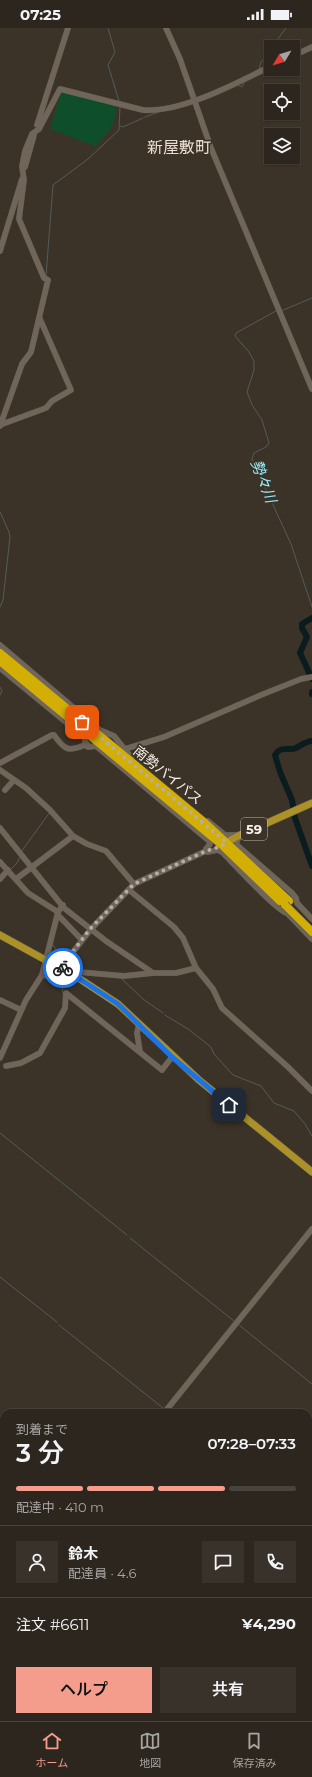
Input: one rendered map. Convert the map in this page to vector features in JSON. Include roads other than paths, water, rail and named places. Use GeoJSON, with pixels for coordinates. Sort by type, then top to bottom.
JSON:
{"type":"FeatureCollection","features":[{"type":"Feature","properties":{"kind":"highway","name":"南勢バイパス"},"geometry":{"type":"LineString","coordinates":[[0,653],[102,738],[224,844],[312,926]]}},
{"type":"Feature","properties":{"kind":"highway","name":"南勢バイパス"},"geometry":{"type":"LineString","coordinates":[[0,661],[102,738]]}},
{"type":"Feature","properties":{"kind":"highway","name":"南勢バイパス"},"geometry":{"type":"LineString","coordinates":[[287,903],[312,932]]}},
{"type":"Feature","properties":{"kind":"main road","name":"59"},"geometry":{"type":"LineString","coordinates":[[224,844],[238,836],[312,803]]}},
{"type":"Feature","properties":{"kind":"main road"},"geometry":{"type":"LineString","coordinates":[[0,935],[47,961],[61,972],[99,991],[118,1004],[172,1057],[312,1172]]}},
{"type":"Feature","properties":{"kind":"street"},"geometry":{"type":"LineString","coordinates":[[0,251],[35,132],[68,28]]}},
{"type":"Feature","properties":{"kind":"street"},"geometry":{"type":"LineString","coordinates":[[166,28],[180,59],[193,100],[214,156],[312,389]]}},
{"type":"Feature","properties":{"kind":"street"},"geometry":{"type":"LineString","coordinates":[[300,53],[312,47]]}},
{"type":"Feature","properties":{"kind":"street"},"geometry":{"type":"LineString","coordinates":[[35,132],[39,129],[60,89],[143,110],[156,110],[224,90],[264,70]]}},
{"type":"Feature","properties":{"kind":"street"},"geometry":{"type":"LineString","coordinates":[[0,426],[22,364],[31,352],[40,319],[46,279],[19,218],[24,171]]}},
{"type":"Feature","properties":{"kind":"street"},"geometry":{"type":"LineString","coordinates":[[0,426],[46,408],[52,401],[71,390],[40,319]]}},
{"type":"Feature","properties":{"kind":"street"},"geometry":{"type":"LineString","coordinates":[[0,646],[100,730],[102,738]]}},
{"type":"Feature","properties":{"kind":"street"},"geometry":{"type":"LineString","coordinates":[[0,668],[85,738],[85,745]]}},
{"type":"Feature","properties":{"kind":"street"},"geometry":{"type":"LineString","coordinates":[[125,749],[164,737],[261,695],[302,679],[312,677]]}},
{"type":"Feature","properties":{"kind":"street"},"geometry":{"type":"LineString","coordinates":[[0,763],[52,735],[54,735],[63,746],[74,750],[102,738],[114,736],[128,754],[225,835],[238,836],[238,846],[292,893],[296,898],[297,903],[312,919]]}},
{"type":"Feature","properties":{"kind":"street"},"geometry":{"type":"LineString","coordinates":[[85,745],[88,747],[96,746],[209,841],[210,844],[206,851]]}},
{"type":"Feature","properties":{"kind":"street"},"geometry":{"type":"LineString","coordinates":[[0,770],[50,810],[74,836],[87,844],[106,851],[134,884]]}},
{"type":"Feature","properties":{"kind":"street"},"geometry":{"type":"LineString","coordinates":[[5,790],[13,781]]}},
{"type":"Feature","properties":{"kind":"street"},"geometry":{"type":"LineString","coordinates":[[0,828],[64,908],[90,929],[153,973]]}},
{"type":"Feature","properties":{"kind":"street"},"geometry":{"type":"LineString","coordinates":[[16,879],[74,836]]}},
{"type":"Feature","properties":{"kind":"street"},"geometry":{"type":"LineString","coordinates":[[61,972],[62,966],[90,929],[134,884],[224,844]]}},
{"type":"Feature","properties":{"kind":"street"},"geometry":{"type":"LineString","coordinates":[[206,851],[209,852],[219,850],[222,852],[265,894],[277,908],[286,913],[312,939]]}},
{"type":"Feature","properties":{"kind":"street"},"geometry":{"type":"LineString","coordinates":[[0,862],[28,893],[58,913],[82,940]]}},
{"type":"Feature","properties":{"kind":"street"},"geometry":{"type":"LineString","coordinates":[[0,879],[9,871]]}},
{"type":"Feature","properties":{"kind":"street"},"geometry":{"type":"LineString","coordinates":[[129,890],[174,927],[183,938],[196,968],[213,989],[222,1008],[288,1067],[312,1091]]}},
{"type":"Feature","properties":{"kind":"street"},"geometry":{"type":"LineString","coordinates":[[0,1058],[22,1010],[42,975],[47,961],[58,913],[63,905]]}},
{"type":"Feature","properties":{"kind":"street"},"geometry":{"type":"LineString","coordinates":[[42,975],[61,972],[124,976],[153,973],[176,973],[196,968]]}},
{"type":"Feature","properties":{"kind":"street"},"geometry":{"type":"LineString","coordinates":[[6,1066],[21,1062],[40,1053],[64,1008],[66,993],[162,1070],[172,1057]]}},
{"type":"Feature","properties":{"kind":"street"},"geometry":{"type":"LineString","coordinates":[[0,1000],[22,1010]]}},
{"type":"Feature","properties":{"kind":"street"},"geometry":{"type":"LineString","coordinates":[[139,1024],[138,1032],[140,1052]]}},
{"type":"Feature","properties":{"kind":"street"},"geometry":{"type":"LineString","coordinates":[[167,1409],[312,1229]]}},
{"type":"Feature","properties":{"kind":"waterway"},"geometry":{"type":"LineString","coordinates":[[108,28],[115,52],[108,65],[119,101]]}},
{"type":"Feature","properties":{"kind":"waterway"},"geometry":{"type":"LineString","coordinates":[[277,40],[286,28]]}},
{"type":"Feature","properties":{"kind":"waterway"},"geometry":{"type":"LineString","coordinates":[[259,69],[264,58]]}},
{"type":"Feature","properties":{"kind":"waterway"},"geometry":{"type":"LineString","coordinates":[[238,85],[242,87],[244,83]]}},
{"type":"Feature","properties":{"kind":"waterway"},"geometry":{"type":"LineString","coordinates":[[46,276],[53,185],[88,159],[119,130],[120,106]]}},
{"type":"Feature","properties":{"kind":"waterway"},"geometry":{"type":"LineString","coordinates":[[145,117],[159,112]]}},
{"type":"Feature","properties":{"kind":"waterway"},"geometry":{"type":"LineString","coordinates":[[120,126],[123,127],[143,118]]}},
{"type":"Feature","properties":{"kind":"waterway","name":"勢々川"},"geometry":{"type":"LineString","coordinates":[[281,311],[312,298]]}},
{"type":"Feature","properties":{"kind":"waterway","name":"勢々川"},"geometry":{"type":"LineString","coordinates":[[276,311],[236,333],[235,336],[249,352],[254,361],[254,370],[247,392],[252,405],[262,420],[269,443],[266,447],[254,453],[252,459],[291,544],[312,607]]}},
{"type":"Feature","properties":{"kind":"waterway"},"geometry":{"type":"LineString","coordinates":[[20,362],[24,357]]}},
{"type":"Feature","properties":{"kind":"waterway"},"geometry":{"type":"LineString","coordinates":[[0,512],[10,537],[3,600],[0,607]]}},
{"type":"Feature","properties":{"kind":"waterway","name":"勢々川"},"geometry":{"type":"LineString","coordinates":[[312,618],[302,624],[302,628],[307,637],[300,653],[312,679]]}},
{"type":"Feature","properties":{"kind":"waterway"},"geometry":{"type":"LineString","coordinates":[[0,687],[2,691],[0,695]]}},
{"type":"Feature","properties":{"kind":"waterway","name":"勢々川"},"geometry":{"type":"LineString","coordinates":[[312,741],[306,742],[293,749],[282,749],[275,755],[280,772],[292,800],[295,818],[312,866]]}},
{"type":"Feature","properties":{"kind":"waterway"},"geometry":{"type":"LineString","coordinates":[[21,852],[50,812]]}},
{"type":"Feature","properties":{"kind":"waterway"},"geometry":{"type":"LineString","coordinates":[[10,870],[17,863],[20,857]]}},
{"type":"Feature","properties":{"kind":"waterway"},"geometry":{"type":"LineString","coordinates":[[53,945],[58,952],[59,964]]}},
{"type":"Feature","properties":{"kind":"waterway"},"geometry":{"type":"LineString","coordinates":[[59,952],[64,959]]}},
{"type":"Feature","properties":{"kind":"waterway"},"geometry":{"type":"LineString","coordinates":[[68,963],[73,969]]}},
{"type":"Feature","properties":{"kind":"waterway"},"geometry":{"type":"LineString","coordinates":[[61,979],[63,994]]}},
{"type":"Feature","properties":{"kind":"waterway"},"geometry":{"type":"LineString","coordinates":[[122,979],[143,999],[163,1013]]}},
{"type":"Feature","properties":{"kind":"waterway"},"geometry":{"type":"LineString","coordinates":[[165,1015],[188,1029],[211,1047],[214,1054],[233,1075],[261,1086],[274,1103],[294,1111],[305,1124],[312,1136]]}},
{"type":"Feature","properties":{"kind":"waterway"},"geometry":{"type":"LineString","coordinates":[[0,1133],[127,1235]]}},
{"type":"Feature","properties":{"kind":"waterway"},"geometry":{"type":"LineString","coordinates":[[130,1238],[234,1321]]}},
{"type":"Feature","properties":{"kind":"waterway"},"geometry":{"type":"LineString","coordinates":[[0,1277],[57,1322]]}},
{"type":"Feature","properties":{"kind":"waterway"},"geometry":{"type":"LineString","coordinates":[[59,1325],[163,1408]]}},
{"type":"Feature","properties":{"kind":"waterway"},"geometry":{"type":"LineString","coordinates":[[239,1325],[312,1384]]}},
{"type":"Feature","properties":{"kind":"district","name":"新屋敷町"},"geometry":{"type":"Point","coordinates":[179,147]}}]}
